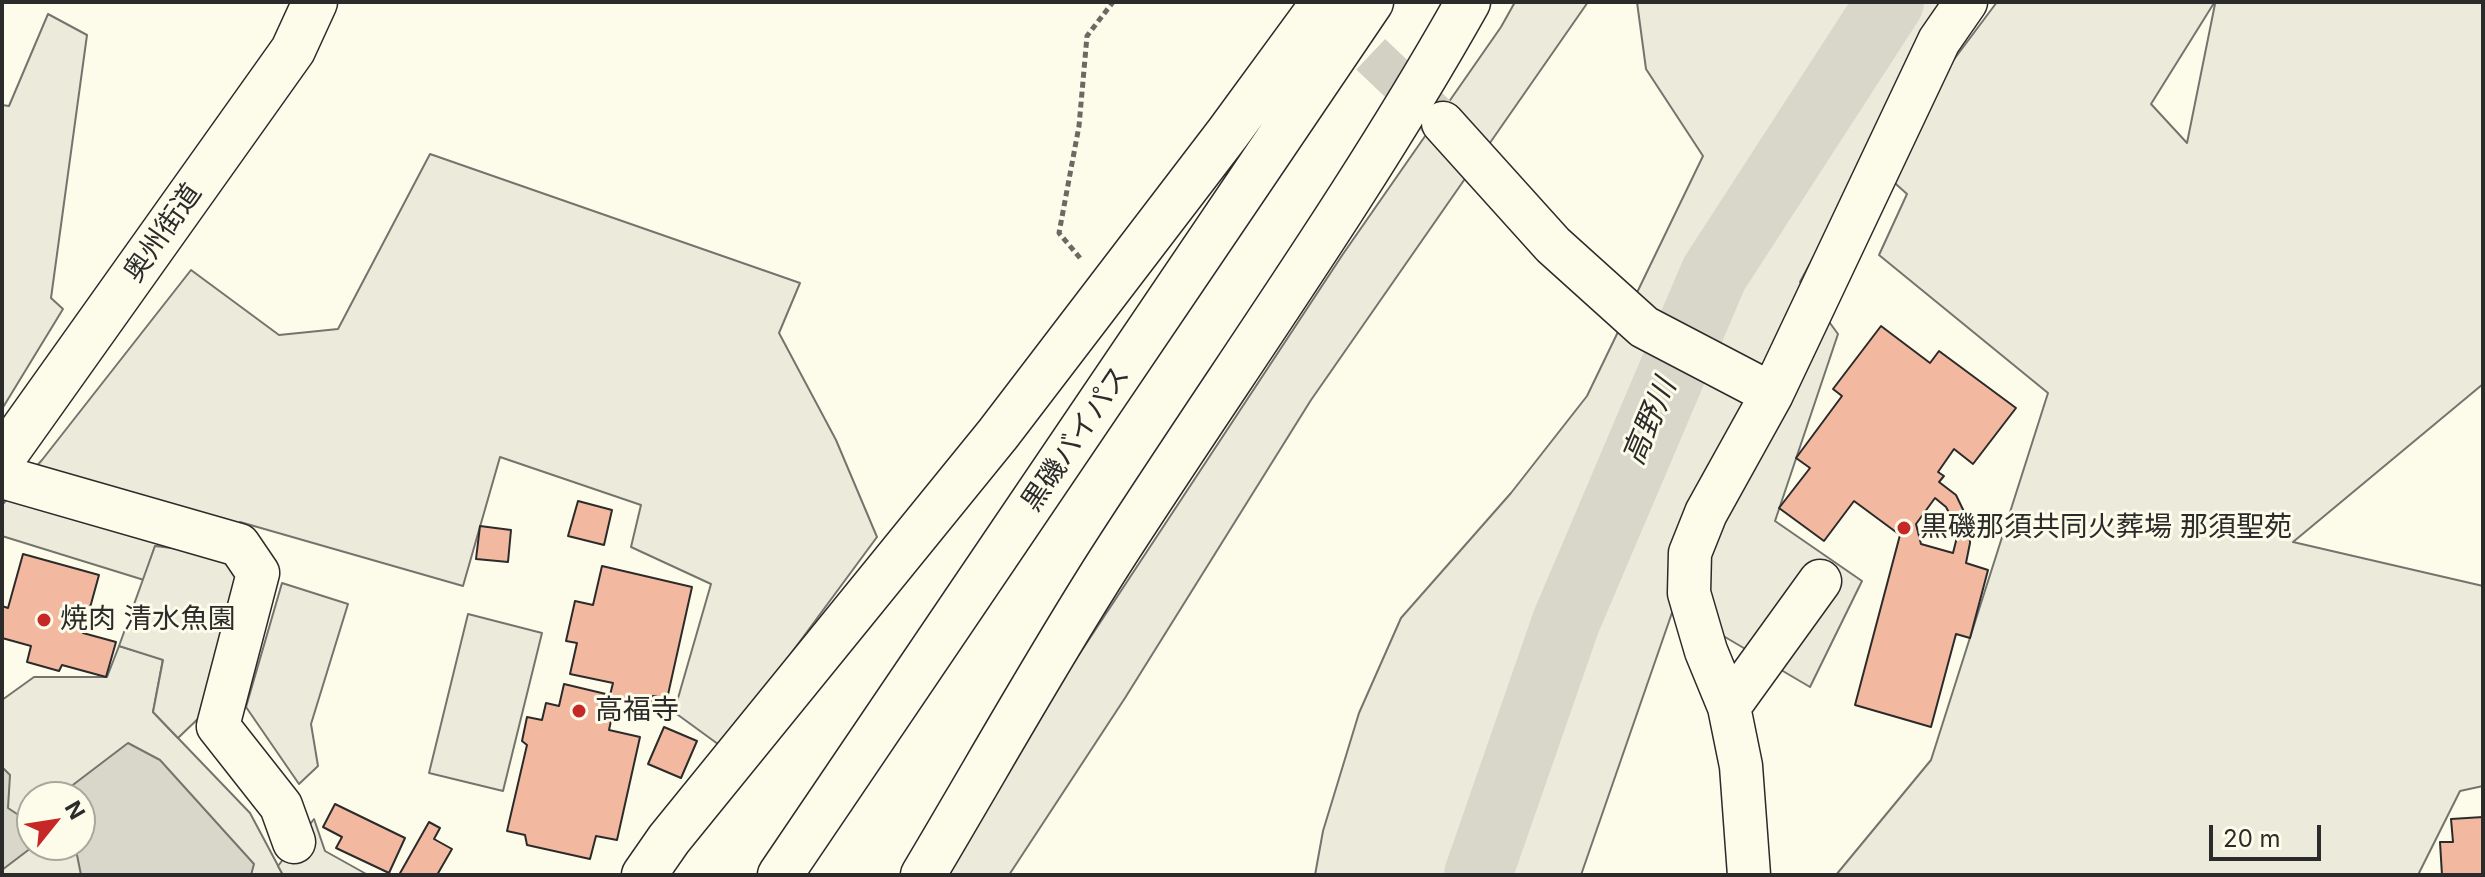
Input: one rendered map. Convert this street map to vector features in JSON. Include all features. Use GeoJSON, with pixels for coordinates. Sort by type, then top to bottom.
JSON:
{"type":"FeatureCollection","features":[{"type":"Feature","properties":{"kind":"main road","name":"奥州街道"},"geometry":{"type":"LineString","coordinates":[[2,459],[293,50],[315,2]]}},
{"type":"Feature","properties":{"kind":"main road"},"geometry":{"type":"LineString","coordinates":[[644,875],[669,839],[998,434],[1324,2]]}},
{"type":"Feature","properties":{"kind":"main road","name":"黒磯バイパス"},"geometry":{"type":"LineString","coordinates":[[780,875],[1371,2]]}},
{"type":"Feature","properties":{"kind":"main road"},"geometry":{"type":"LineString","coordinates":[[923,875],[1108,565],[1332,228],[1433,65],[1468,2]]}},
{"type":"Feature","properties":{"kind":"street"},"geometry":{"type":"LineString","coordinates":[[1749,875],[1741,766],[1729,707],[1706,651],[1689,593],[1690,553],[1764,389],[1939,41],[1966,2]]}},
{"type":"Feature","properties":{"kind":"street"},"geometry":{"type":"LineString","coordinates":[[1443,123],[1553,245],[1644,327],[1764,389]]}},
{"type":"Feature","properties":{"kind":"street"},"geometry":{"type":"LineString","coordinates":[[2,477],[239,545],[258,573],[218,726],[281,806],[294,842]]}},
{"type":"Feature","properties":{"kind":"street"},"geometry":{"type":"LineString","coordinates":[[1729,707],[1820,581]]}},
{"type":"Feature","properties":{"kind":"path"},"geometry":{"type":"LineString","coordinates":[[1107,291],[1059,233],[1079,126],[1087,36],[1113,2]]}},
{"type":"Feature","properties":{"kind":"shaded area"},"geometry":{"type":"Polygon","coordinates":[[[1515,2],[1588,2],[1311,400],[1125,698],[1009,875],[943,875],[1022,741],[1343,254],[1501,27],[1515,2]]]}},
{"type":"Feature","properties":{"kind":"shaded area"},"geometry":{"type":"Polygon","coordinates":[[[1637,2],[1951,2],[1800,282],[1838,334],[1775,521],[1862,581],[1810,687],[1674,607],[1581,875],[1315,875],[1323,831],[1359,713],[1401,618],[1511,493],[1587,396],[1703,156],[1646,69],[1637,2]]]}},
{"type":"Feature","properties":{"kind":"shaded area"},"geometry":{"type":"Polygon","coordinates":[[[1997,2],[2483,2],[2483,384],[2293,542],[2483,586],[2483,786],[2460,791],[2418,875],[1836,875],[1931,760],[2048,393],[1879,255],[1907,194],[1887,176],[1943,74],[1997,2]],[[2215,4],[2151,104],[2187,143],[2215,4]]]}},
{"type":"Feature","properties":{"kind":"shaded area"},"geometry":{"type":"Polygon","coordinates":[[[48,14],[87,35],[51,298],[63,309],[2,409],[2,105],[9,106],[48,14]]]}},
{"type":"Feature","properties":{"kind":"shaded area"},"geometry":{"type":"Polygon","coordinates":[[[430,154],[800,283],[779,333],[836,440],[877,537],[722,747],[674,712],[711,584],[631,547],[641,505],[500,457],[463,586],[240,522],[220,554],[155,546],[144,580],[2,536],[2,505],[42,460],[191,270],[279,335],[338,329],[430,154]]]}},
{"type":"Feature","properties":{"kind":"shaded area"},"geometry":{"type":"Polygon","coordinates":[[[155,546],[220,554],[241,580],[203,714],[178,738],[153,712],[163,660],[119,646],[155,546]]]}},
{"type":"Feature","properties":{"kind":"shaded area"},"geometry":{"type":"Polygon","coordinates":[[[282,583],[348,604],[311,724],[318,766],[299,784],[246,707],[282,583]]]}},
{"type":"Feature","properties":{"kind":"shaded area"},"geometry":{"type":"Polygon","coordinates":[[[468,614],[542,633],[503,791],[429,773],[468,614]]]}},
{"type":"Feature","properties":{"kind":"shaded area"},"geometry":{"type":"Polygon","coordinates":[[[119,646],[163,659],[153,712],[250,813],[283,875],[2,875],[2,700],[34,677],[107,677],[119,646]]]}},
{"type":"Feature","properties":{"kind":"shaded area"},"geometry":{"type":"Polygon","coordinates":[[[128,743],[160,760],[254,864],[251,875],[81,875],[78,861],[96,861],[96,781],[78,781],[128,743]]]}},
{"type":"Feature","properties":{"kind":"shaded area"},"geometry":{"type":"Polygon","coordinates":[[[2,767],[10,775],[8,808],[16,813],[16,859],[2,870],[2,767]]]}},
{"type":"Feature","properties":{"kind":"shaded area"},"geometry":{"type":"Polygon","coordinates":[[[314,819],[325,851],[368,875],[283,875],[278,866],[314,819]]]}},
{"type":"Feature","properties":{"kind":"building","name":"黒磯那須共同火葬場 那須聖苑"},"geometry":{"type":"Polygon","coordinates":[[[1881,326],[1930,363],[1939,351],[2016,408],[1973,464],[1954,449],[1938,472],[1944,476],[1939,482],[1956,495],[1969,522],[1970,543],[1966,563],[1988,570],[1970,638],[1956,634],[1931,727],[1855,705],[1900,535],[1854,501],[1824,541],[1779,508],[1810,468],[1796,458],[1842,396],[1833,389],[1881,326]],[[1935,498],[1916,524],[1921,544],[1953,553],[1957,537],[1946,507],[1935,498]]]}},
{"type":"Feature","properties":{"kind":"building"},"geometry":{"type":"Polygon","coordinates":[[[578,501],[612,510],[604,545],[568,536],[578,501]]]}},
{"type":"Feature","properties":{"kind":"building"},"geometry":{"type":"Polygon","coordinates":[[[480,526],[511,530],[508,562],[476,559],[480,526]]]}},
{"type":"Feature","properties":{"kind":"building","name":"焼肉 清水魚園"},"geometry":{"type":"Polygon","coordinates":[[[23,554],[99,575],[83,633],[116,642],[106,677],[62,665],[59,671],[27,662],[31,646],[2,638],[2,606],[8,608],[23,554]]]}},
{"type":"Feature","properties":{"kind":"building","name":"高福寺"},"geometry":{"type":"Polygon","coordinates":[[[602,566],[692,587],[667,699],[653,696],[647,721],[633,718],[636,701],[616,697],[609,730],[640,737],[617,840],[596,836],[590,859],[527,845],[525,835],[507,831],[527,745],[522,741],[527,717],[542,720],[546,703],[559,706],[564,684],[610,695],[613,683],[570,674],[577,643],[566,641],[575,601],[593,605],[602,566]]]}},
{"type":"Feature","properties":{"kind":"building"},"geometry":{"type":"Polygon","coordinates":[[[664,727],[697,741],[681,778],[648,764],[664,727]]]}},
{"type":"Feature","properties":{"kind":"building"},"geometry":{"type":"Polygon","coordinates":[[[335,804],[405,838],[389,873],[336,848],[342,837],[323,827],[335,804]]]}},
{"type":"Feature","properties":{"kind":"building"},"geometry":{"type":"Polygon","coordinates":[[[2483,817],[2483,875],[2442,875],[2440,842],[2453,842],[2451,819],[2483,817]]]}},
{"type":"Feature","properties":{"kind":"building"},"geometry":{"type":"Polygon","coordinates":[[[429,822],[440,828],[434,839],[452,849],[437,875],[399,875],[429,822]]]}},
{"type":"Feature","properties":{"kind":"waterway","name":"高野川"},"geometry":{"type":"LineString","coordinates":[[1478,875],[1566,622],[1714,274],[1890,2]]}},
{"type":"Feature","properties":{"kind":"tunnel"},"geometry":{"type":"LineString","coordinates":[[1325,11],[1440,120]]}},
{"type":"Feature","properties":{"kind":"place","name":"黒磯那須共同火葬場 那須聖苑"},"geometry":{"type":"Point","coordinates":[1904,528]}},
{"type":"Feature","properties":{"kind":"place","name":"焼肉 清水魚園"},"geometry":{"type":"Point","coordinates":[44,620]}},
{"type":"Feature","properties":{"kind":"place","name":"高福寺"},"geometry":{"type":"Point","coordinates":[579,711]}}]}
